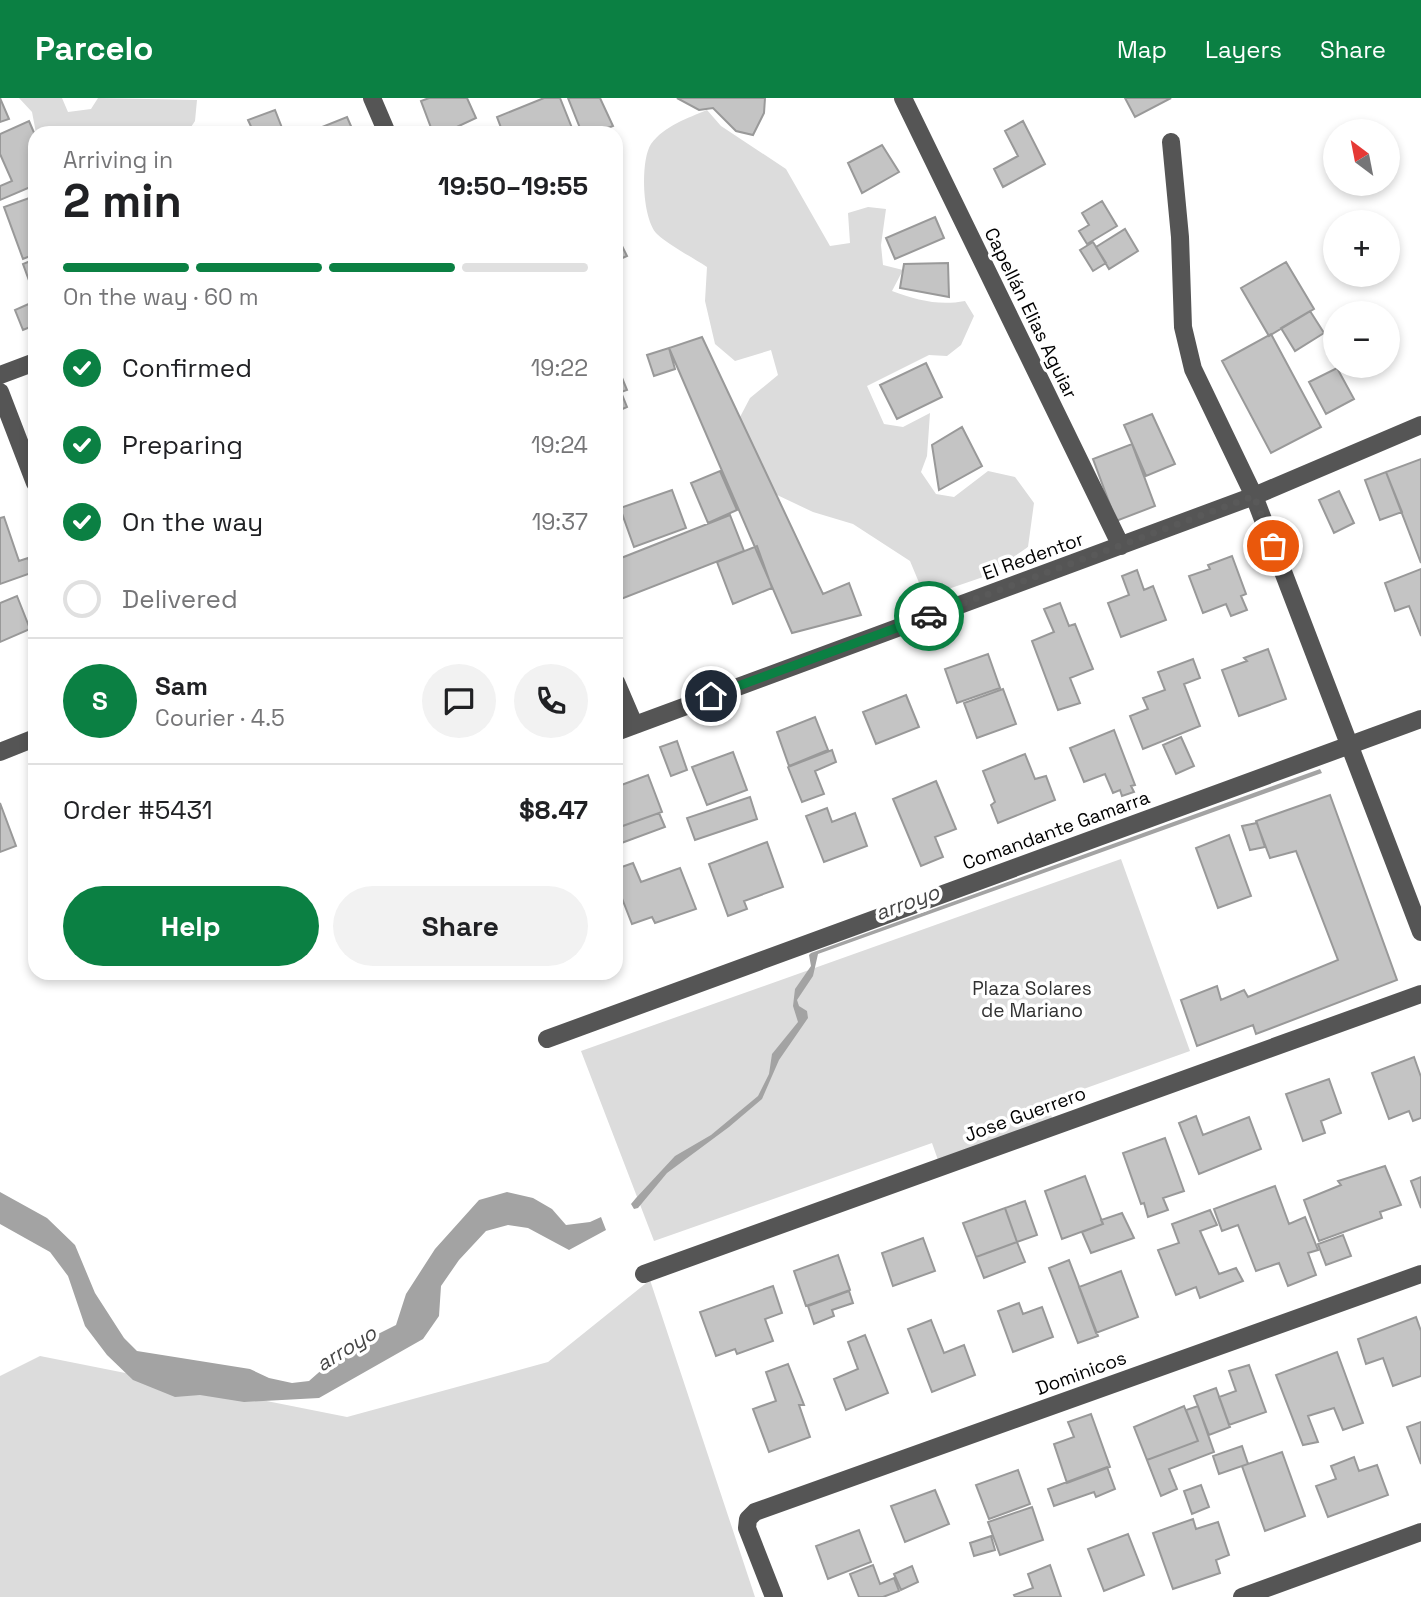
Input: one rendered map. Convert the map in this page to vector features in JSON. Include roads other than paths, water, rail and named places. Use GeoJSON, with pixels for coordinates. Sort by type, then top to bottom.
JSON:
{"type":"FeatureCollection","features":[{"type":"Feature","properties":{"kind":"street"},"geometry":{"type":"LineString","coordinates":[[372,98],[384,126]]}},
{"type":"Feature","properties":{"kind":"street","name":"Capellán Elias Aguiar"},"geometry":{"type":"LineString","coordinates":[[903,98],[1121,546]]}},
{"type":"Feature","properties":{"kind":"street"},"geometry":{"type":"LineString","coordinates":[[1171,142],[1180,237],[1182,327],[1193,369],[1254,496],[1421,932]]}},
{"type":"Feature","properties":{"kind":"street"},"geometry":{"type":"LineString","coordinates":[[0,375],[28,365]]}},
{"type":"Feature","properties":{"kind":"street"},"geometry":{"type":"LineString","coordinates":[[0,392],[28,464]]}},
{"type":"Feature","properties":{"kind":"street","name":"El Redentor"},"geometry":{"type":"LineString","coordinates":[[623,729],[1254,496],[1421,425]]}},
{"type":"Feature","properties":{"kind":"street"},"geometry":{"type":"LineString","coordinates":[[623,698],[634,724]]}},
{"type":"Feature","properties":{"kind":"street","name":"Comandante Gamarra"},"geometry":{"type":"LineString","coordinates":[[547,1039],[1421,719]]}},
{"type":"Feature","properties":{"kind":"street"},"geometry":{"type":"LineString","coordinates":[[0,751],[28,741]]}},
{"type":"Feature","properties":{"kind":"street","name":"Jose Guerrero"},"geometry":{"type":"LineString","coordinates":[[643,1273],[1421,994]]}},
{"type":"Feature","properties":{"kind":"street","name":"Dominicos"},"geometry":{"type":"LineString","coordinates":[[774,1597],[747,1528],[748,1519],[755,1512],[1421,1274]]}},
{"type":"Feature","properties":{"kind":"street"},"geometry":{"type":"LineString","coordinates":[[1242,1597],[1421,1532]]}},
{"type":"Feature","properties":{"kind":"water label","name":"arroyo"},"geometry":{"type":"Point","coordinates":[907,902]}},
{"type":"Feature","properties":{"kind":"water label","name":"arroyo"},"geometry":{"type":"Point","coordinates":[346,1348]}},
{"type":"Feature","properties":{"kind":"park label","name":"Plaza Solares de Mariano"},"geometry":{"type":"Point","coordinates":[1032,999]}}]}
